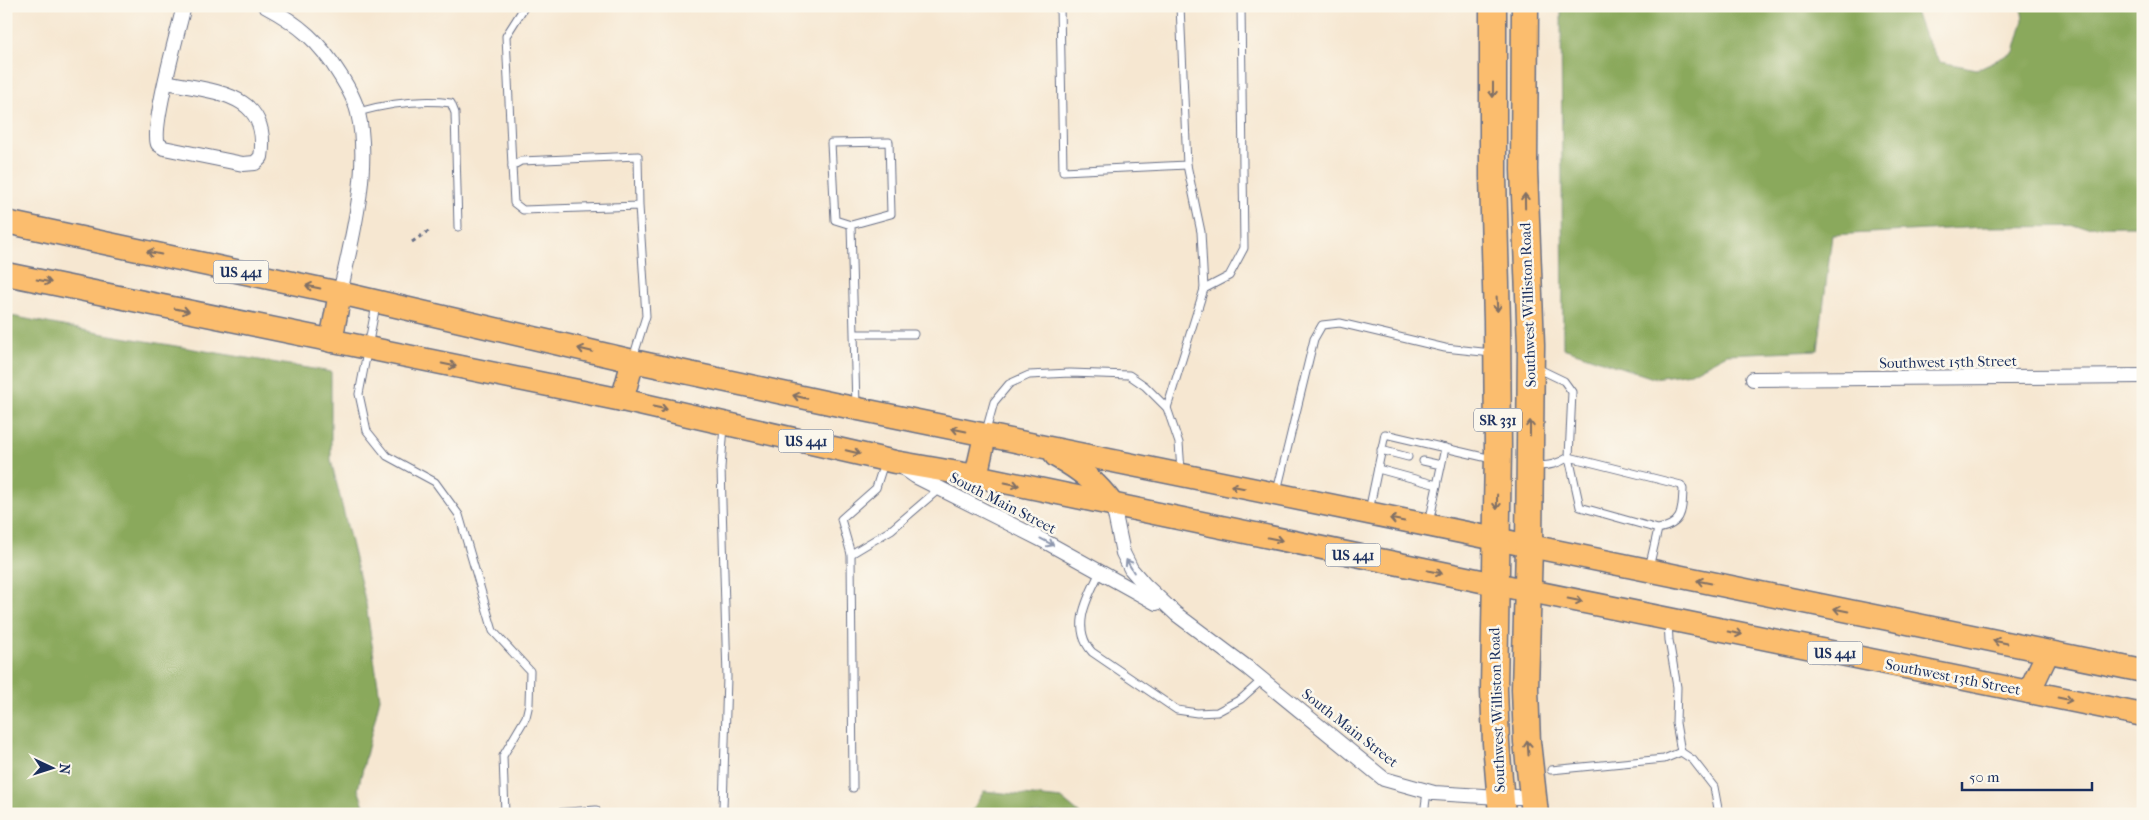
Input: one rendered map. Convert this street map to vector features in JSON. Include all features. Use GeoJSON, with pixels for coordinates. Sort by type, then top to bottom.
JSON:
{"type":"FeatureCollection","features":[{"type":"Feature","properties":{"kind":"highway","name":"Southwest Williston Road"},"geometry":{"type":"LineString","coordinates":[[1493,6],[1493,197],[1498,353],[1494,688],[1501,806]]}},
{"type":"Feature","properties":{"kind":"highway","name":"Southwest Williston Road"},"geometry":{"type":"LineString","coordinates":[[1525,6],[1524,180],[1530,366],[1529,547],[1525,689],[1533,805]]}},
{"type":"Feature","properties":{"kind":"main road","name":"US 441"},"geometry":{"type":"LineString","coordinates":[[6,222],[340,293],[633,361],[856,409],[2143,671]]}},
{"type":"Feature","properties":{"kind":"main road","name":"US 441"},"geometry":{"type":"LineString","coordinates":[[6,274],[622,400],[890,461],[976,476],[1528,591]]}},
{"type":"Feature","properties":{"kind":"main road"},"geometry":{"type":"LineString","coordinates":[[330,341],[340,293]]}},
{"type":"Feature","properties":{"kind":"main road"},"geometry":{"type":"LineString","coordinates":[[622,400],[633,361]]}},
{"type":"Feature","properties":{"kind":"main road"},"geometry":{"type":"LineString","coordinates":[[976,476],[985,436]]}},
{"type":"Feature","properties":{"kind":"main road"},"geometry":{"type":"LineString","coordinates":[[1040,447],[1078,468],[1098,484],[1114,505]]}},
{"type":"Feature","properties":{"kind":"main road","name":"Southwest 13th Street"},"geometry":{"type":"LineString","coordinates":[[1528,591],[2143,715]]}},
{"type":"Feature","properties":{"kind":"main road"},"geometry":{"type":"LineString","coordinates":[[2029,692],[2048,652]]}},
{"type":"Feature","properties":{"kind":"street"},"geometry":{"type":"LineString","coordinates":[[166,82],[226,95],[247,106],[258,120],[262,131],[261,157],[255,163],[243,164],[164,148],[158,144],[156,131],[166,82],[184,6]]}},
{"type":"Feature","properties":{"kind":"street"},"geometry":{"type":"LineString","coordinates":[[266,6],[295,24],[326,54],[348,88],[358,112],[362,142],[357,213],[340,293]]}},
{"type":"Feature","properties":{"kind":"street","name":"Southwest 15th Street"},"geometry":{"type":"LineString","coordinates":[[1753,378],[2143,376]]}},
{"type":"Feature","properties":{"kind":"street","name":"South Main Street"},"geometry":{"type":"LineString","coordinates":[[890,461],[914,476],[1046,542],[1176,614]]}},
{"type":"Feature","properties":{"kind":"street","name":"South Main Street"},"geometry":{"type":"LineString","coordinates":[[1114,505],[1123,553],[1131,569],[1176,614],[1262,680],[1384,779],[1427,792],[1501,806],[1533,805]]}},
{"type":"Feature","properties":{"kind":"lane"},"geometry":{"type":"LineString","coordinates":[[525,6],[506,36],[514,203],[524,210],[639,206]]}},
{"type":"Feature","properties":{"kind":"lane"},"geometry":{"type":"LineString","coordinates":[[1060,6],[1063,171],[1187,165]]}},
{"type":"Feature","properties":{"kind":"lane"},"geometry":{"type":"LineString","coordinates":[[1167,408],[1204,289],[1201,232],[1187,165],[1180,6]]}},
{"type":"Feature","properties":{"kind":"lane"},"geometry":{"type":"LineString","coordinates":[[1204,289],[1230,276],[1244,248],[1241,6]]}},
{"type":"Feature","properties":{"kind":"lane"},"geometry":{"type":"LineString","coordinates":[[358,112],[378,106],[403,103],[451,103],[455,113],[458,227]]}},
{"type":"Feature","properties":{"kind":"lane"},"geometry":{"type":"LineString","coordinates":[[889,142],[891,214],[852,225],[835,220],[832,143],[889,142]]}},
{"type":"Feature","properties":{"kind":"lane"},"geometry":{"type":"LineString","coordinates":[[512,166],[521,161],[638,156],[646,316],[633,361]]}},
{"type":"Feature","properties":{"kind":"lane"},"geometry":{"type":"LineString","coordinates":[[852,225],[856,409]]}},
{"type":"Feature","properties":{"kind":"lane"},"geometry":{"type":"LineString","coordinates":[[377,302],[359,394],[366,431],[386,456],[435,482],[459,515],[493,631],[530,671],[529,704],[526,717],[503,756],[505,814]]}},
{"type":"Feature","properties":{"kind":"lane"},"geometry":{"type":"LineString","coordinates":[[1276,495],[1314,339],[1322,325],[1340,322],[1445,348],[1498,353]]}},
{"type":"Feature","properties":{"kind":"lane"},"geometry":{"type":"LineString","coordinates":[[855,334],[914,334]]}},
{"type":"Feature","properties":{"kind":"lane"},"geometry":{"type":"LineString","coordinates":[[1530,366],[1548,372],[1564,381],[1572,392],[1569,457],[1580,506],[1658,529],[1672,526],[1679,518],[1683,489],[1680,485],[1569,457]]}},
{"type":"Feature","properties":{"kind":"lane"},"geometry":{"type":"LineString","coordinates":[[985,436],[994,402],[1009,384],[1029,375],[1070,372],[1130,375],[1145,386],[1167,408],[1179,443],[1181,476]]}},
{"type":"Feature","properties":{"kind":"lane"},"geometry":{"type":"LineString","coordinates":[[723,808],[726,677],[721,468],[725,422]]}},
{"type":"Feature","properties":{"kind":"lane"},"geometry":{"type":"LineString","coordinates":[[1368,514],[1385,434],[1498,460]]}},
{"type":"Feature","properties":{"kind":"lane"},"geometry":{"type":"LineString","coordinates":[[1429,526],[1445,448]]}},
{"type":"Feature","properties":{"kind":"lane"},"geometry":{"type":"LineString","coordinates":[[1381,450],[1408,457]]}},
{"type":"Feature","properties":{"kind":"lane"},"geometry":{"type":"LineString","coordinates":[[1530,466],[1547,466],[1561,463],[1569,457]]}},
{"type":"Feature","properties":{"kind":"lane"},"geometry":{"type":"LineString","coordinates":[[853,788],[850,554],[841,520],[876,488],[890,461]]}},
{"type":"Feature","properties":{"kind":"lane"},"geometry":{"type":"LineString","coordinates":[[1423,461],[1441,465]]}},
{"type":"Feature","properties":{"kind":"lane"},"geometry":{"type":"LineString","coordinates":[[1378,469],[1437,485]]}},
{"type":"Feature","properties":{"kind":"lane"},"geometry":{"type":"LineString","coordinates":[[850,554],[891,530],[940,489]]}},
{"type":"Feature","properties":{"kind":"lane"},"geometry":{"type":"LineString","coordinates":[[1649,571],[1658,529]]}},
{"type":"Feature","properties":{"kind":"lane"},"geometry":{"type":"LineString","coordinates":[[1100,572],[1083,608],[1081,630],[1087,646],[1092,652],[1177,710],[1197,713],[1217,712],[1240,699],[1262,680]]}},
{"type":"Feature","properties":{"kind":"lane"},"geometry":{"type":"LineString","coordinates":[[1668,619],[1669,640],[1677,687],[1676,723],[1681,752],[1694,760],[1714,787],[1719,814]]}},
{"type":"Feature","properties":{"kind":"lane"},"geometry":{"type":"LineString","coordinates":[[1551,770],[1664,759],[1681,752]]}},
{"type":"Feature","properties":{"kind":"lane"},"geometry":{"type":"LineString","coordinates":[[1424,814],[1427,792]]}},
{"type":"Feature","properties":{"kind":"lane"},"geometry":{"type":"LineString","coordinates":[[539,814],[596,810]]}},
{"type":"Feature","properties":{"kind":"path"},"geometry":{"type":"LineString","coordinates":[[412,242],[430,230]]}},
{"type":"Feature","properties":{"kind":"green space"},"geometry":{"type":"Polygon","coordinates":[[[1561,6],[1913,6],[1923,34],[1940,62],[1977,69],[2014,52],[2023,20],[2021,6],[2143,6],[2143,226],[1984,227],[1832,235],[1818,350],[1727,354],[1691,373],[1653,378],[1563,348],[1561,6]]]}},
{"type":"Feature","properties":{"kind":"green space"},"geometry":{"type":"Polygon","coordinates":[[[6,315],[104,334],[331,372],[331,460],[366,604],[380,698],[358,789],[367,814],[6,814],[6,315]]]}},
{"type":"Feature","properties":{"kind":"green space"},"geometry":{"type":"Polygon","coordinates":[[[984,791],[1062,799],[1080,814],[970,814],[984,791]]]}}]}
